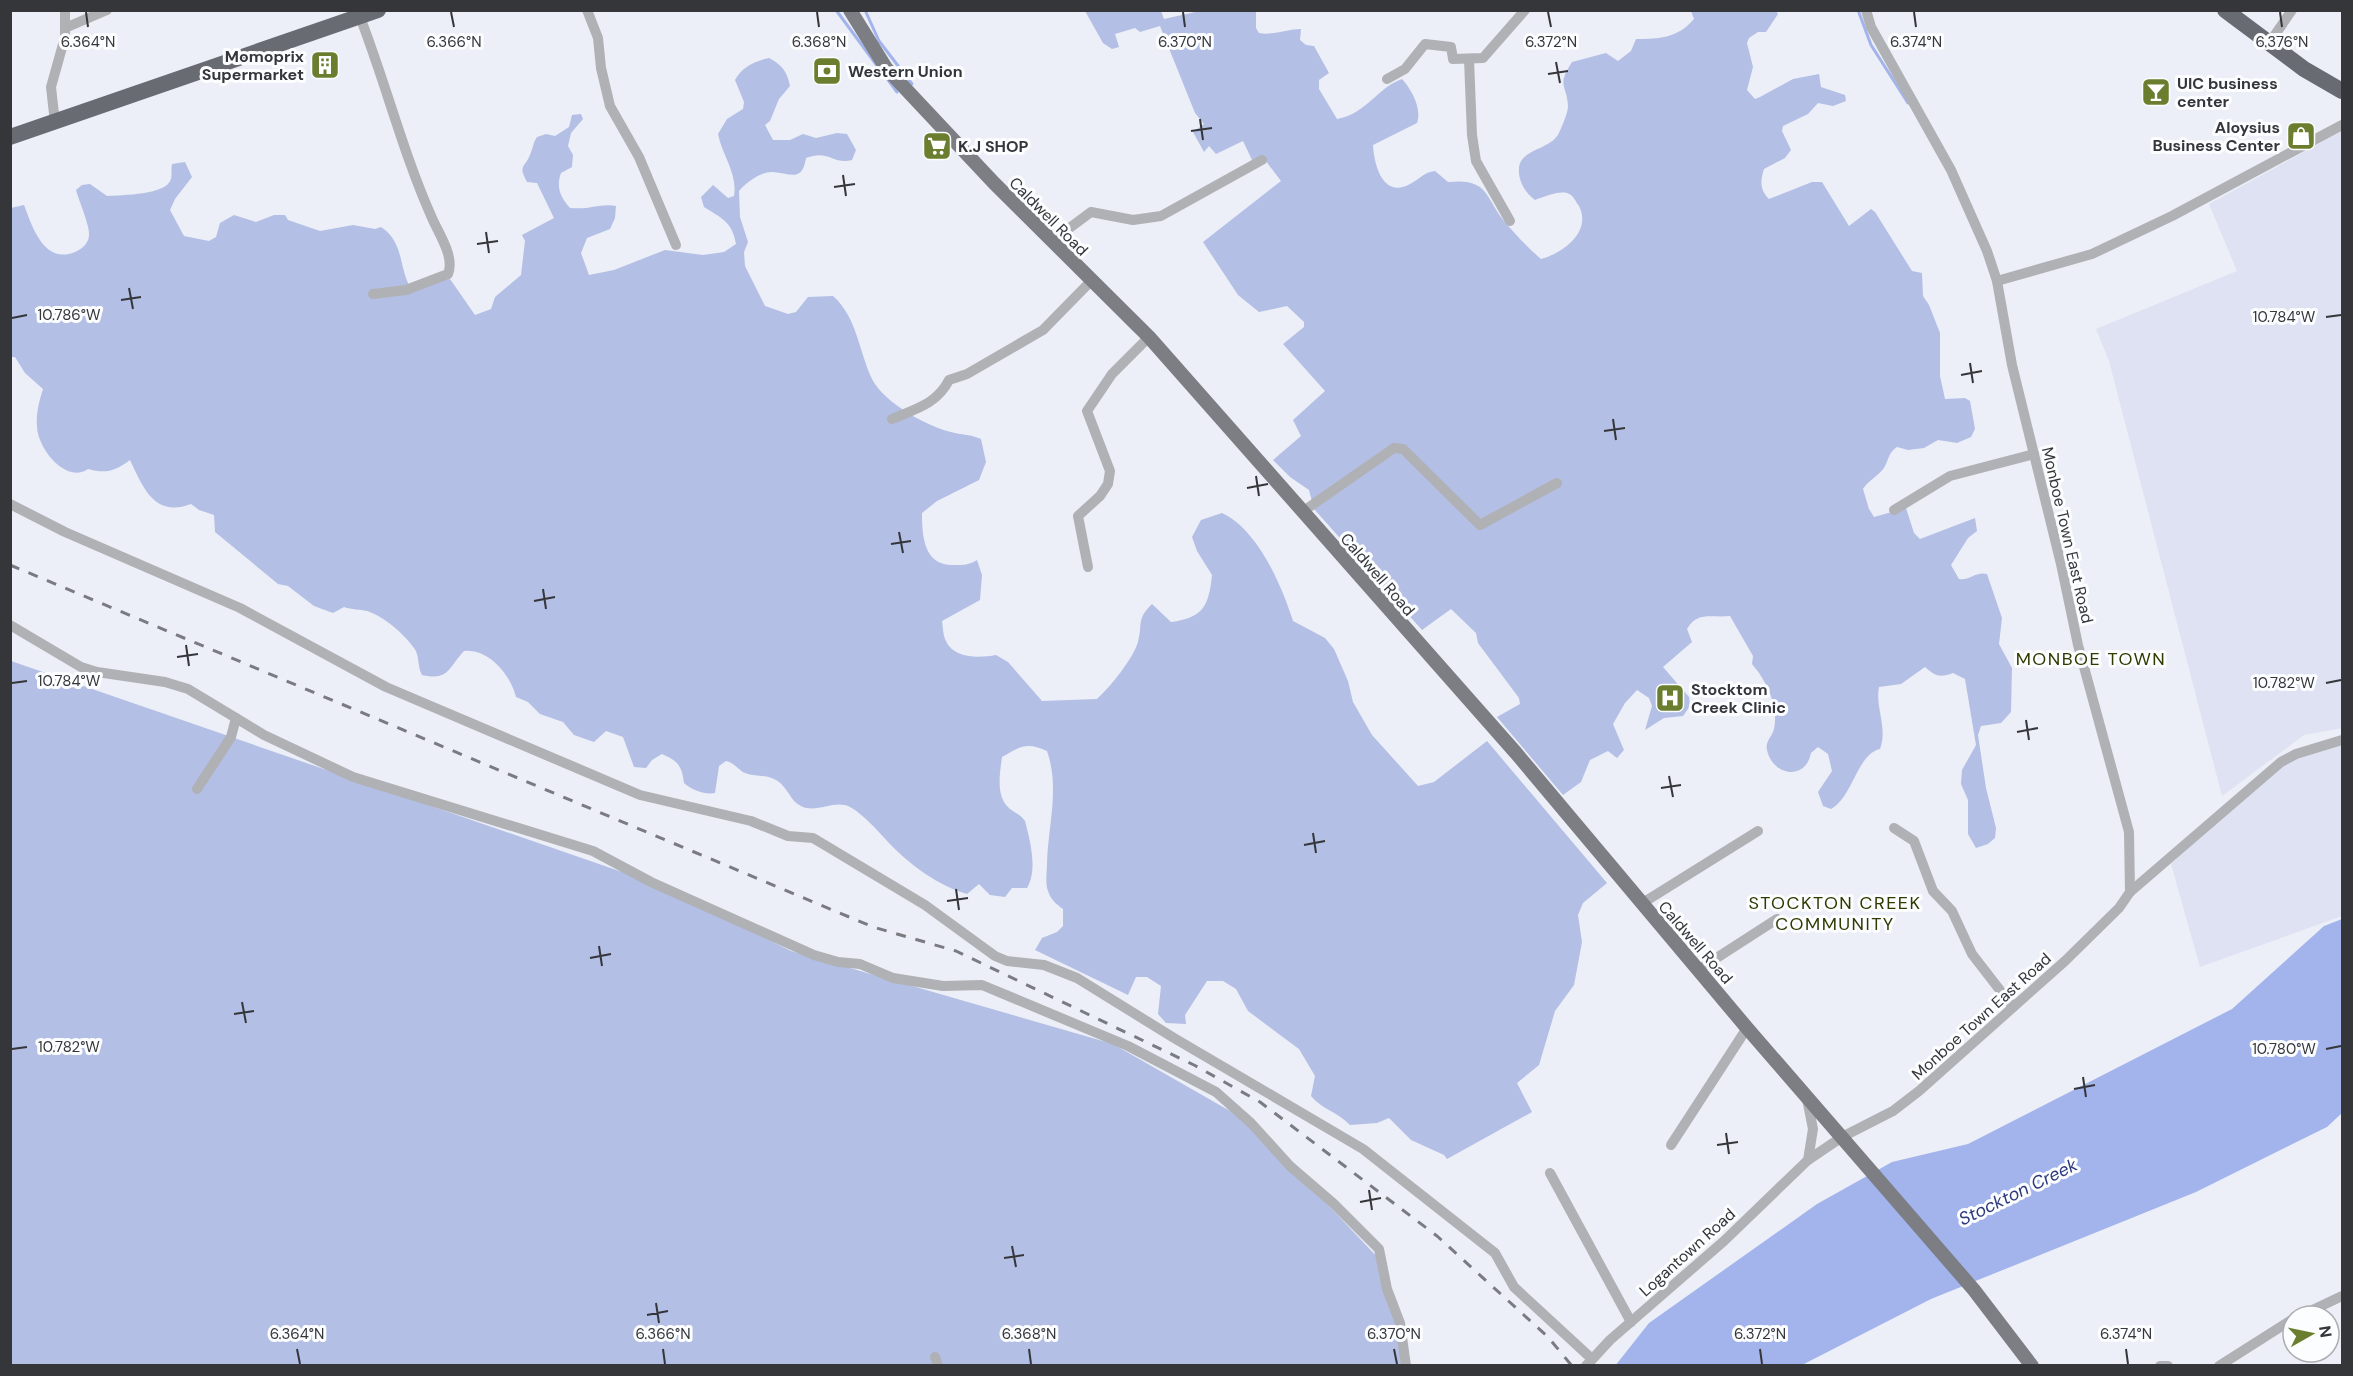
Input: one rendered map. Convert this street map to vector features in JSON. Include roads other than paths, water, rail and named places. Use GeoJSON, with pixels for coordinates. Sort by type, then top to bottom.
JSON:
{"type":"FeatureCollection","features":[{"type":"Feature","properties":{"kind":"highway"},"geometry":{"type":"LineString","coordinates":[[10,137],[378,10]]}},
{"type":"Feature","properties":{"kind":"highway"},"geometry":{"type":"LineString","coordinates":[[2224,10],[2304,69],[2343,91]]}},
{"type":"Feature","properties":{"kind":"main road","name":"Caldwell Road"},"geometry":{"type":"LineString","coordinates":[[850,10],[886,68],[1091,281],[1149,337],[1516,753],[1746,1028],[1872,1170],[1974,1290],[2032,1365]]}},
{"type":"Feature","properties":{"kind":"street"},"geometry":{"type":"LineString","coordinates":[[55,123],[51,87],[65,28],[65,10]]}},
{"type":"Feature","properties":{"kind":"street"},"geometry":{"type":"LineString","coordinates":[[65,28],[107,10]]}},
{"type":"Feature","properties":{"kind":"street"},"geometry":{"type":"LineString","coordinates":[[587,10],[598,38],[600,68],[610,106],[639,157],[676,245]]}},
{"type":"Feature","properties":{"kind":"street"},"geometry":{"type":"LineString","coordinates":[[1387,79],[1405,69],[1425,44],[1451,47],[1453,59],[1483,58],[1525,10]]}},
{"type":"Feature","properties":{"kind":"street","name":"Monboe Town East Road"},"geometry":{"type":"LineString","coordinates":[[1842,1137],[1893,1111],[1911,1098],[2120,908],[2130,892],[2129,832],[2078,645],[2012,365],[1997,281],[1987,251],[1952,170],[1871,27],[1866,10]]}},
{"type":"Feature","properties":{"kind":"street"},"geometry":{"type":"LineString","coordinates":[[2270,42],[2292,10]]}},
{"type":"Feature","properties":{"kind":"street"},"geometry":{"type":"LineString","coordinates":[[360,17],[383,76],[406,155],[442,237],[451,268],[448,274],[426,285],[373,294]]}},
{"type":"Feature","properties":{"kind":"street"},"geometry":{"type":"LineString","coordinates":[[1469,59],[1472,135],[1476,161],[1510,221]]}},
{"type":"Feature","properties":{"kind":"street"},"geometry":{"type":"LineString","coordinates":[[1997,281],[2092,254],[2172,216],[2343,125]]}},
{"type":"Feature","properties":{"kind":"street"},"geometry":{"type":"LineString","coordinates":[[1052,241],[1091,213],[1133,220],[1161,216],[1207,188],[1262,160]]}},
{"type":"Feature","properties":{"kind":"street"},"geometry":{"type":"LineString","coordinates":[[892,419],[936,398],[942,393],[949,380],[967,374],[1035,335],[1053,321],[1091,281]]}},
{"type":"Feature","properties":{"kind":"street"},"geometry":{"type":"LineString","coordinates":[[1088,567],[1078,516],[1100,496],[1108,484],[1110,471],[1087,411],[1112,374],[1149,337]]}},
{"type":"Feature","properties":{"kind":"street"},"geometry":{"type":"LineString","coordinates":[[1302,512],[1394,448],[1403,449],[1480,525],[1557,483]]}},
{"type":"Feature","properties":{"kind":"street"},"geometry":{"type":"LineString","coordinates":[[1894,510],[1950,476],[2034,454]]}},
{"type":"Feature","properties":{"kind":"street"},"geometry":{"type":"LineString","coordinates":[[10,504],[65,532],[240,608],[386,687],[640,795],[752,821],[788,836],[813,838],[925,905],[995,956],[1007,961],[1044,965],[1077,978],[1363,1149],[1495,1253],[1514,1287],[1589,1362]]}},
{"type":"Feature","properties":{"kind":"street"},"geometry":{"type":"LineString","coordinates":[[10,625],[81,667],[97,672],[165,682],[188,689],[292,750],[353,777],[593,851],[651,882],[814,955],[838,962],[860,964],[893,978],[943,986],[982,985],[1081,1025],[1188,1075],[1216,1092],[1235,1108],[1290,1166],[1333,1203],[1379,1249],[1387,1289],[1400,1323],[1406,1365]]}},
{"type":"Feature","properties":{"kind":"street"},"geometry":{"type":"LineString","coordinates":[[197,789],[231,737],[236,718]]}},
{"type":"Feature","properties":{"kind":"street"},"geometry":{"type":"LineString","coordinates":[[2130,892],[2281,762],[2296,754],[2343,740]]}},
{"type":"Feature","properties":{"kind":"street"},"geometry":{"type":"LineString","coordinates":[[1894,828],[1914,841],[1933,891],[1952,912],[1972,954],[2013,1007]]}},
{"type":"Feature","properties":{"kind":"street"},"geometry":{"type":"LineString","coordinates":[[1641,904],[1758,831]]}},
{"type":"Feature","properties":{"kind":"street"},"geometry":{"type":"LineString","coordinates":[[1698,970],[1777,919]]}},
{"type":"Feature","properties":{"kind":"street"},"geometry":{"type":"LineString","coordinates":[[1671,1145],[1746,1028]]}},
{"type":"Feature","properties":{"kind":"street"},"geometry":{"type":"LineString","coordinates":[[1805,1094],[1813,1129],[1808,1160]]}},
{"type":"Feature","properties":{"kind":"street","name":"Logantown Road"},"geometry":{"type":"LineString","coordinates":[[1589,1362],[1724,1241],[1808,1160],[1842,1137]]}},
{"type":"Feature","properties":{"kind":"street"},"geometry":{"type":"LineString","coordinates":[[1550,1173],[1631,1322]]}},
{"type":"Feature","properties":{"kind":"street"},"geometry":{"type":"LineString","coordinates":[[2326,1304],[2343,1296]]}},
{"type":"Feature","properties":{"kind":"street"},"geometry":{"type":"LineString","coordinates":[[2219,1365],[2281,1326]]}},
{"type":"Feature","properties":{"kind":"street"},"geometry":{"type":"LineString","coordinates":[[2160,1365],[2168,1365]]}},
{"type":"Feature","properties":{"kind":"water","name":"Stockton Creek"},"geometry":{"type":"Polygon","coordinates":[[[2342,919],[2342,1113],[2327,1127],[2196,1192],[1931,1299],[1802,1365],[1615,1366],[1649,1323],[1817,1204],[1892,1162],[1968,1144],[2232,1009],[2324,926],[2342,919]]]}},
{"type":"Feature","properties":{"kind":"waterway"},"geometry":{"type":"LineString","coordinates":[[836,10],[878,67]]}},
{"type":"Feature","properties":{"kind":"waterway"},"geometry":{"type":"LineString","coordinates":[[865,10],[879,41],[912,84]]}},
{"type":"Feature","properties":{"kind":"waterway"},"geometry":{"type":"LineString","coordinates":[[1858,10],[1871,45],[1908,103]]}},
{"type":"Feature","properties":{"kind":"waterway"},"geometry":{"type":"LineString","coordinates":[[886,77],[897,92]]}},
{"type":"Feature","properties":{"kind":"railway"},"geometry":{"type":"LineString","coordinates":[[10,565],[873,927],[956,951],[1194,1065],[1260,1102],[1437,1236],[1548,1337],[1572,1366]]}},
{"type":"Feature","properties":{"kind":"place","name":"Momoprix Supermarket"},"geometry":{"type":"Point","coordinates":[325,65]}},
{"type":"Feature","properties":{"kind":"place","name":"Western Union"},"geometry":{"type":"Point","coordinates":[827,71]}},
{"type":"Feature","properties":{"kind":"place","name":"UIC business center"},"geometry":{"type":"Point","coordinates":[2156,92]}},
{"type":"Feature","properties":{"kind":"place","name":"Aloysius Business Center"},"geometry":{"type":"Point","coordinates":[2301,136]}},
{"type":"Feature","properties":{"kind":"place","name":"K.J SHOP"},"geometry":{"type":"Point","coordinates":[937,146]}},
{"type":"Feature","properties":{"kind":"place","name":"Stocktom Creek Clinic"},"geometry":{"type":"Point","coordinates":[1670,698]}},
{"type":"Feature","properties":{"kind":"district","name":"MONBOE TOWN"},"geometry":{"type":"Point","coordinates":[2091,659]}},
{"type":"Feature","properties":{"kind":"district","name":"STOCKTON CREEK COMMUNITY"},"geometry":{"type":"Point","coordinates":[1835,913]}}]}
